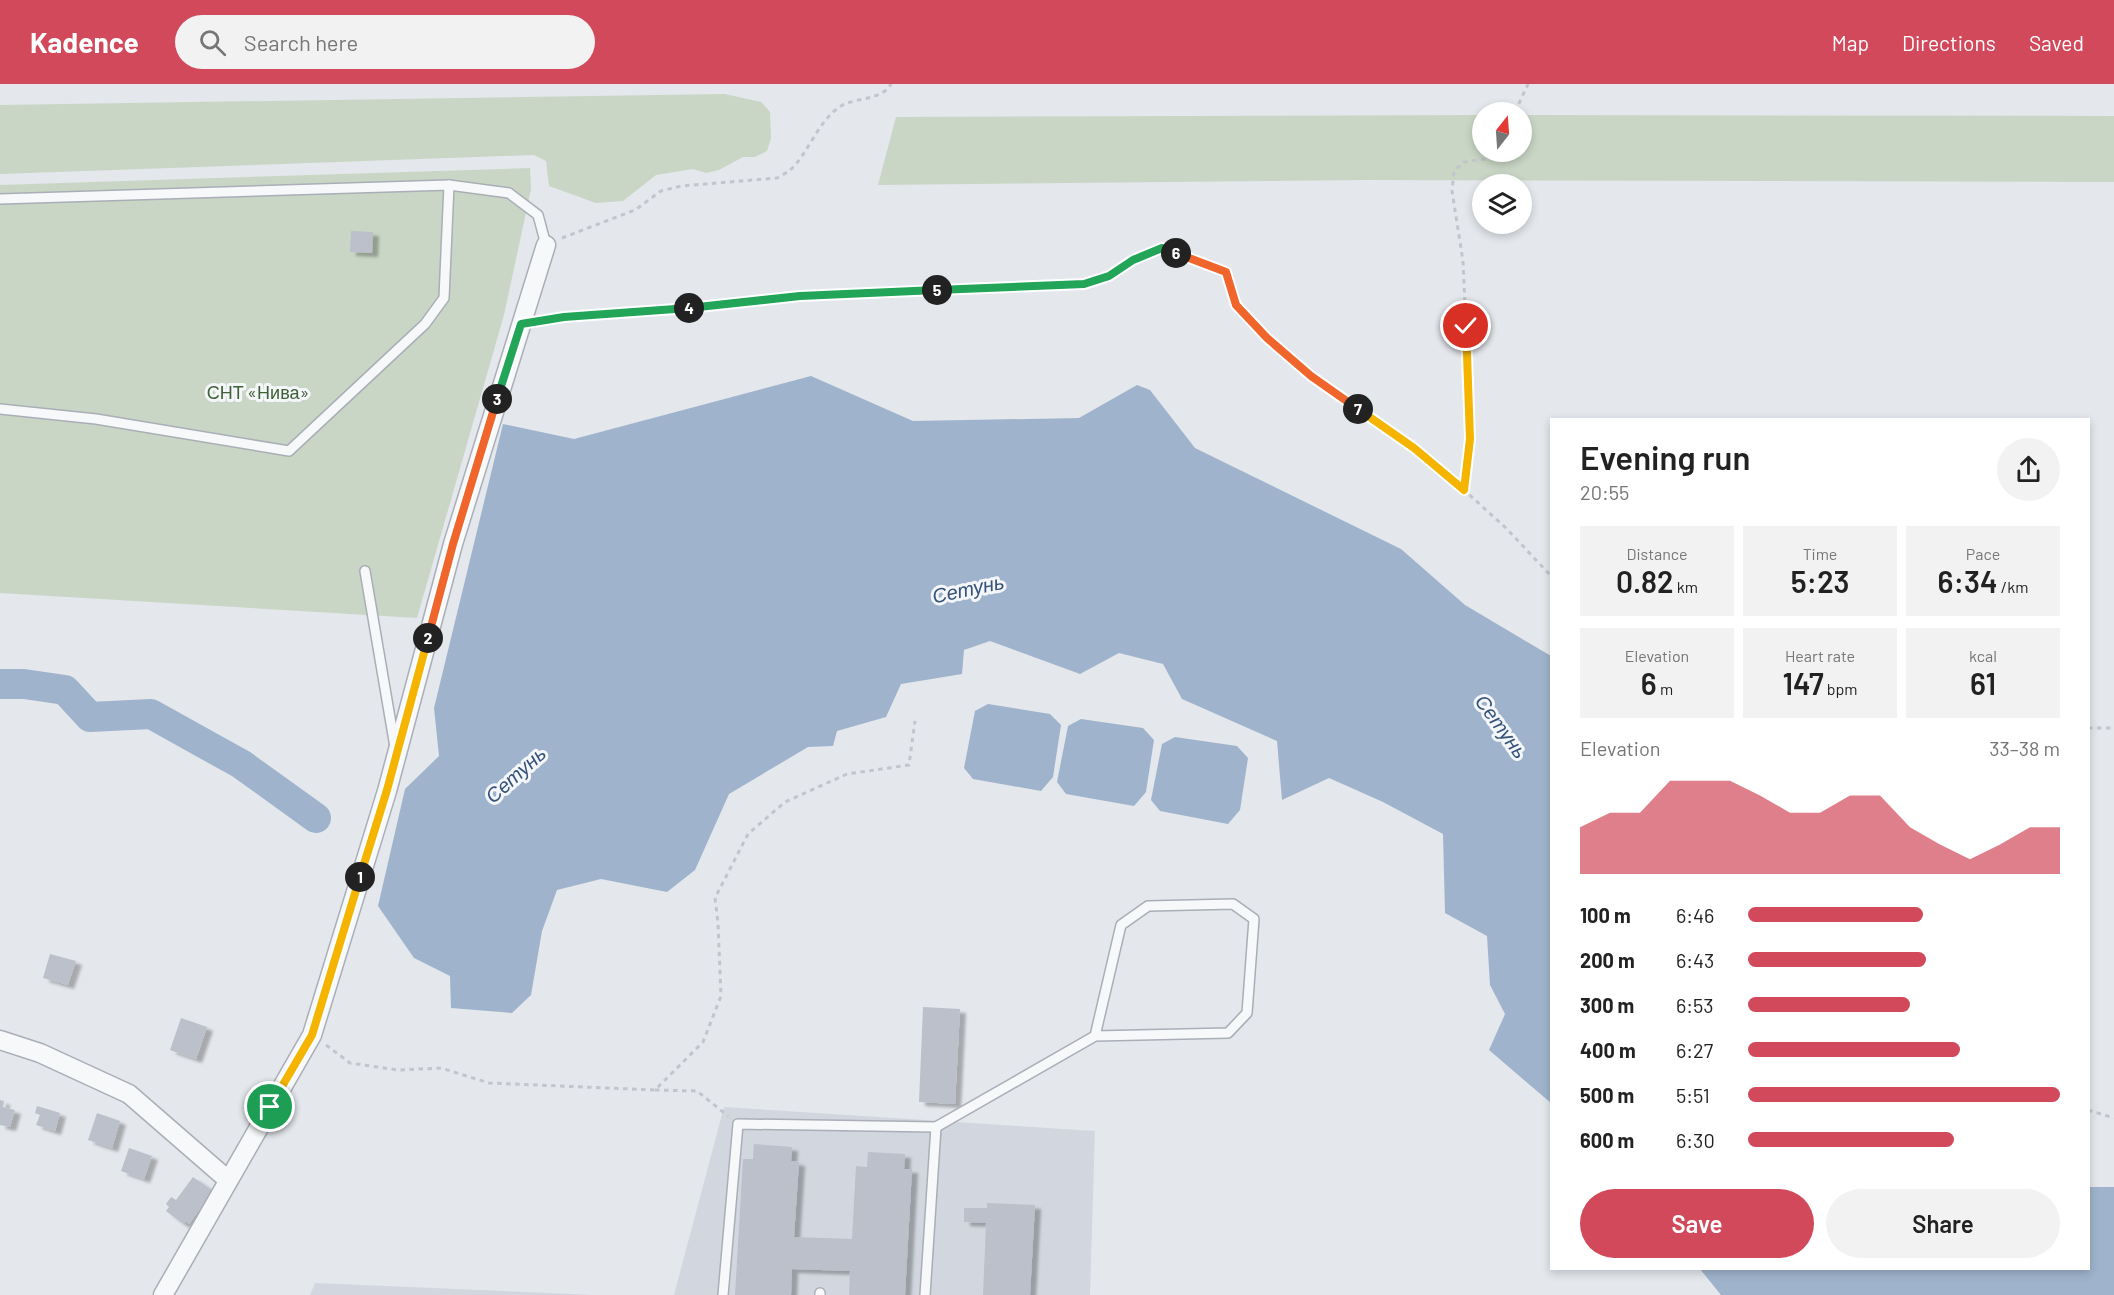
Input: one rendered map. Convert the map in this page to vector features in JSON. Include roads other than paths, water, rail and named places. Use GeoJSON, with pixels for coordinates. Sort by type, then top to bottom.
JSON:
{"type":"FeatureCollection","features":[{"type":"Feature","properties":{"kind":"street"},"geometry":{"type":"LineString","coordinates":[[163,1295],[312,1035],[396,755],[453,544],[546,244]]}},
{"type":"Feature","properties":{"kind":"street"},"geometry":{"type":"LineString","coordinates":[[0,1040],[40,1053],[129,1094],[228,1180]]}},
{"type":"Feature","properties":{"kind":"lane"},"geometry":{"type":"LineString","coordinates":[[0,409],[96,419],[288,451],[424,324],[444,298],[449,185]]}},
{"type":"Feature","properties":{"kind":"lane"},"geometry":{"type":"LineString","coordinates":[[0,199],[449,185],[509,193],[538,215],[546,244]]}},
{"type":"Feature","properties":{"kind":"lane"},"geometry":{"type":"LineString","coordinates":[[365,571],[396,755]]}},
{"type":"Feature","properties":{"kind":"lane"},"geometry":{"type":"LineString","coordinates":[[723,1295],[738,1124],[936,1127],[1095,1036],[1228,1033],[1247,1013],[1254,919],[1233,904],[1148,906],[1122,925],[1095,1036]]}},
{"type":"Feature","properties":{"kind":"lane"},"geometry":{"type":"LineString","coordinates":[[925,1295],[936,1127]]}},
{"type":"Feature","properties":{"kind":"water"},"geometry":{"type":"Polygon","coordinates":[[[811,376],[913,421],[1079,418],[1137,385],[1150,390],[1195,448],[1401,549],[1465,605],[1550,655],[1550,1102],[1489,1050],[1505,1014],[1490,985],[1487,936],[1445,913],[1443,834],[1383,802],[1329,778],[1282,800],[1277,741],[1182,699],[1163,664],[1119,653],[1080,674],[990,641],[964,650],[962,674],[901,684],[886,717],[837,731],[833,746],[808,747],[729,794],[695,870],[667,892],[601,879],[557,890],[542,931],[531,995],[512,1013],[451,1008],[450,976],[414,958],[378,906],[405,789],[439,756],[434,708],[503,424],[574,439],[811,376]]]}},
{"type":"Feature","properties":{"kind":"water"},"geometry":{"type":"Polygon","coordinates":[[[988,704],[1050,714],[1061,725],[1053,777],[1041,791],[973,779],[964,768],[975,711],[988,704]]]}},
{"type":"Feature","properties":{"kind":"water"},"geometry":{"type":"Polygon","coordinates":[[[1081,719],[1143,728],[1154,740],[1146,792],[1134,806],[1066,794],[1057,782],[1068,726],[1081,719]]]}},
{"type":"Feature","properties":{"kind":"water"},"geometry":{"type":"Polygon","coordinates":[[[1175,737],[1237,746],[1248,758],[1240,810],[1228,824],[1160,811],[1151,800],[1162,744],[1175,737]]]}},
{"type":"Feature","properties":{"kind":"water"},"geometry":{"type":"Polygon","coordinates":[[[2090,1187],[2114,1187],[2114,1295],[1721,1295],[1701,1270],[2090,1270],[2090,1187]]]}},
{"type":"Feature","properties":{"kind":"waterway","name":"Сетунь"},"geometry":{"type":"LineString","coordinates":[[0,684],[24,684],[65,690],[90,717],[151,714],[241,764],[316,818]]}},
{"type":"Feature","properties":{"kind":"park label","name":"СНТ «Нива»"},"geometry":{"type":"Point","coordinates":[258,392]}}]}
